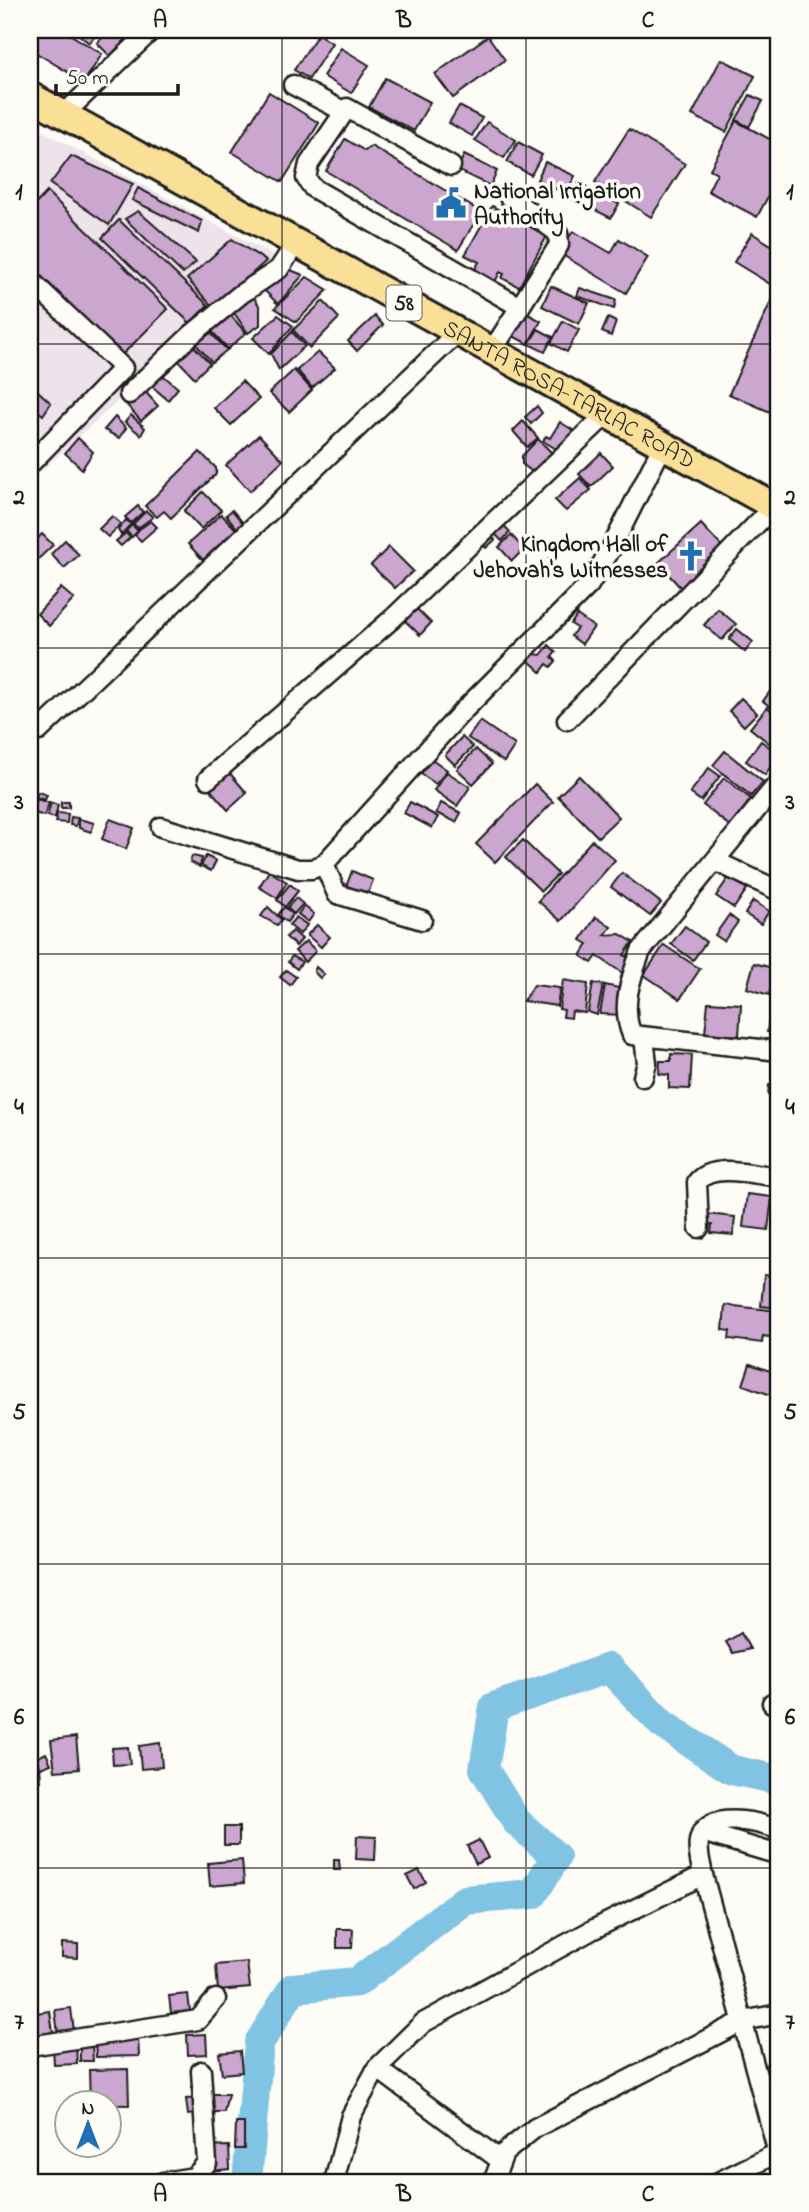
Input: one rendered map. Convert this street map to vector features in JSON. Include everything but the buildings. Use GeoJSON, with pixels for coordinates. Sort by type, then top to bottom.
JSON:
{"type":"FeatureCollection","features":[{"type":"Feature","properties":{"kind":"highway","name":"SANTA ROSA-TARLAC ROAD"},"geometry":{"type":"LineString","coordinates":[[30,96],[777,507]]}},
{"type":"Feature","properties":{"kind":"street"},"geometry":{"type":"LineString","coordinates":[[64,115],[152,30]]}},
{"type":"Feature","properties":{"kind":"street"},"geometry":{"type":"LineString","coordinates":[[293,85],[343,111]]}},
{"type":"Feature","properties":{"kind":"street"},"geometry":{"type":"LineString","coordinates":[[451,166],[348,108],[343,111],[309,164],[306,178],[313,188],[520,307]]}},
{"type":"Feature","properties":{"kind":"street"},"geometry":{"type":"LineString","coordinates":[[492,351],[559,245],[558,233],[509,197]]}},
{"type":"Feature","properties":{"kind":"street"},"geometry":{"type":"LineString","coordinates":[[129,394],[231,302],[279,269],[296,243]]}},
{"type":"Feature","properties":{"kind":"street"},"geometry":{"type":"LineString","coordinates":[[30,280],[123,368],[30,464]]}},
{"type":"Feature","properties":{"kind":"street"},"geometry":{"type":"LineString","coordinates":[[39,731],[457,332]]}},
{"type":"Feature","properties":{"kind":"street"},"geometry":{"type":"LineString","coordinates":[[208,779],[392,619],[607,414]]}},
{"type":"Feature","properties":{"kind":"street"},"geometry":{"type":"LineString","coordinates":[[160,827],[298,869],[313,869],[324,863],[452,722],[589,585],[611,549],[663,445]]}},
{"type":"Feature","properties":{"kind":"street"},"geometry":{"type":"LineString","coordinates":[[567,720],[777,507]]}},
{"type":"Feature","properties":{"kind":"street"},"geometry":{"type":"LineString","coordinates":[[643,1077],[647,1063],[627,1014],[628,985],[641,951],[715,860],[772,804],[779,782]]}},
{"type":"Feature","properties":{"kind":"street"},"geometry":{"type":"LineString","coordinates":[[715,860],[779,891]]}},
{"type":"Feature","properties":{"kind":"street"},"geometry":{"type":"LineString","coordinates":[[324,863],[337,894],[422,920]]}},
{"type":"Feature","properties":{"kind":"street"},"geometry":{"type":"LineString","coordinates":[[638,1037],[779,1051]]}},
{"type":"Feature","properties":{"kind":"street"},"geometry":{"type":"LineString","coordinates":[[699,1228],[697,1182],[702,1175],[714,1171],[779,1177]]}},
{"type":"Feature","properties":{"kind":"street"},"geometry":{"type":"LineString","coordinates":[[718,2182],[779,2154],[703,1875],[699,1844],[702,1832],[714,1824],[727,1821],[746,1821],[779,1830]]}},
{"type":"Feature","properties":{"kind":"street"},"geometry":{"type":"LineString","coordinates":[[702,1832],[779,1855]]}},
{"type":"Feature","properties":{"kind":"street"},"geometry":{"type":"LineString","coordinates":[[334,2182],[351,2116],[377,2068],[423,2023],[592,1930],[703,1875]]}},
{"type":"Feature","properties":{"kind":"street"},"geometry":{"type":"LineString","coordinates":[[30,2046],[198,2020],[216,1999]]}},
{"type":"Feature","properties":{"kind":"street"},"geometry":{"type":"LineString","coordinates":[[493,2182],[500,2160],[513,2144],[534,2128],[743,2021],[779,2014]]}},
{"type":"Feature","properties":{"kind":"street"},"geometry":{"type":"LineString","coordinates":[[377,2068],[500,2160]]}},
{"type":"Feature","properties":{"kind":"street"},"geometry":{"type":"LineString","coordinates":[[163,2182],[194,2177],[207,2163],[201,2071]]}},
{"type":"Feature","properties":{"kind":"shaded area"},"geometry":{"type":"Polygon","coordinates":[[[30,124],[276,257],[30,481],[30,124]]]}},
{"type":"Feature","properties":{"kind":"waterway"},"geometry":{"type":"LineString","coordinates":[[247,2182],[259,2043],[293,1988],[357,1982],[465,1900],[533,1894],[556,1857],[516,1821],[484,1769],[494,1707],[609,1668],[662,1724],[732,1770],[779,1780]]}},
{"type":"Feature","properties":{"kind":"place","name":"National Irrigation Authority"},"geometry":{"type":"Point","coordinates":[451,203]}},
{"type":"Feature","properties":{"kind":"place","name":"Kingdom Hall of Jehovah's Witnesses"},"geometry":{"type":"Point","coordinates":[691,556]}}]}
